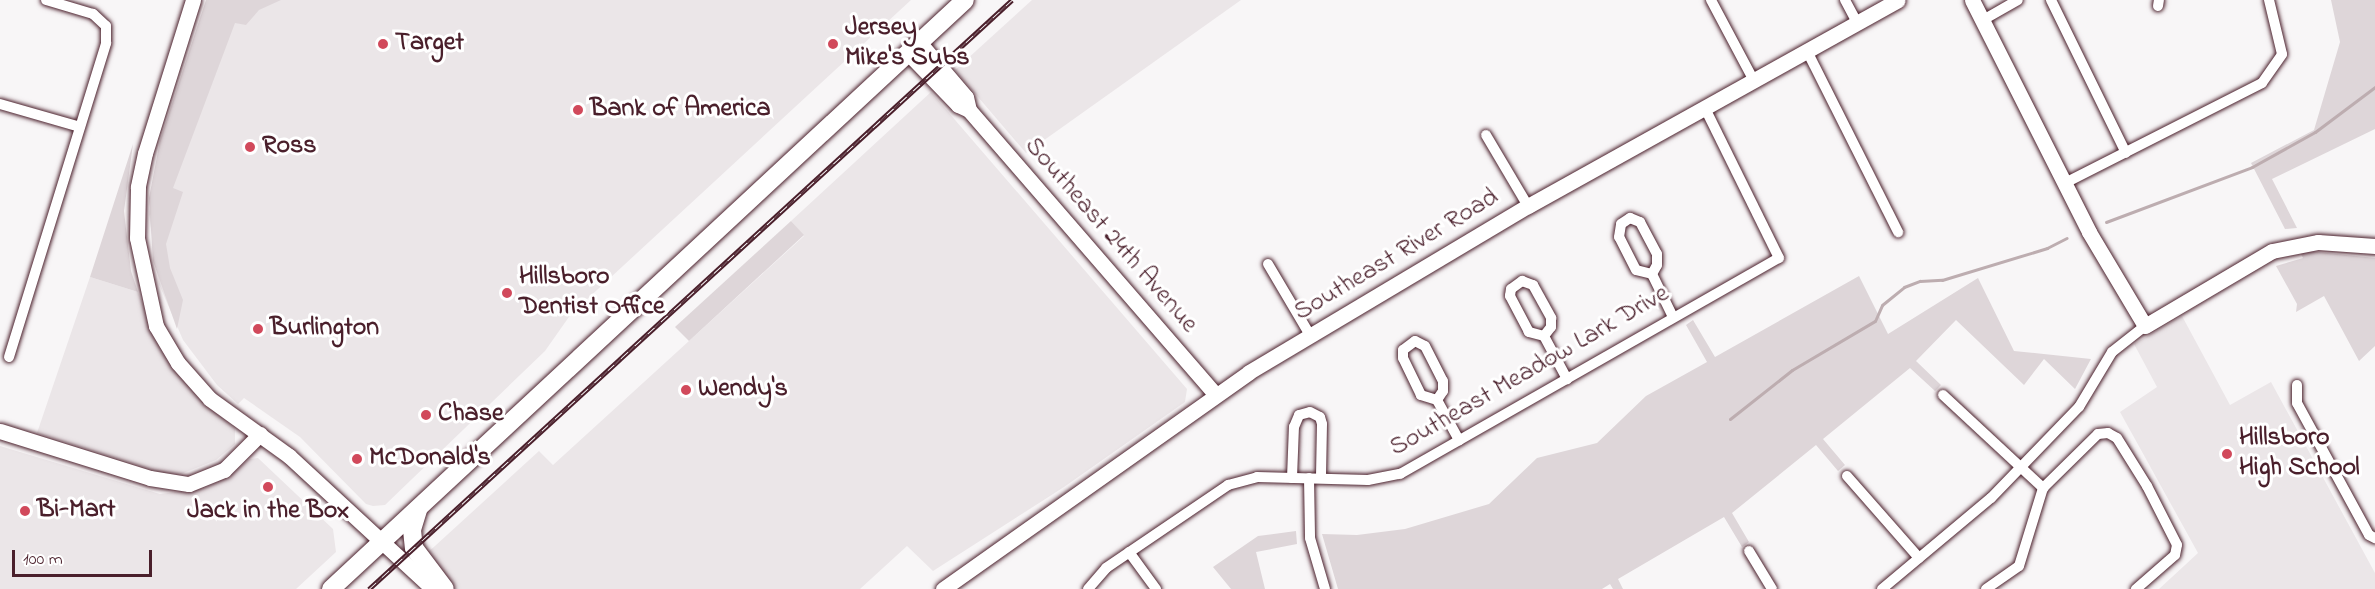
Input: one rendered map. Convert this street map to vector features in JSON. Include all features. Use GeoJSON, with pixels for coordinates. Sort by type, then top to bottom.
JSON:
{"type":"FeatureCollection","features":[{"type":"Feature","properties":{"kind":"main road"},"geometry":{"type":"LineString","coordinates":[[193,0],[145,153],[138,187],[140,256],[157,316],[156,326],[178,363],[210,399],[289,456],[433,589]]}},
{"type":"Feature","properties":{"kind":"main road"},"geometry":{"type":"LineString","coordinates":[[331,589],[965,0]]}},
{"type":"Feature","properties":{"kind":"main road","name":"Southeast River Road"},"geometry":{"type":"LineString","coordinates":[[943,589],[1215,394],[1310,334],[1528,206],[1898,0]]}},
{"type":"Feature","properties":{"kind":"main road"},"geometry":{"type":"LineString","coordinates":[[1972,0],[2065,183],[2145,326],[2272,251],[2318,243],[2375,246]]}},
{"type":"Feature","properties":{"kind":"main road","name":"Southeast 24th Avenue"},"geometry":{"type":"LineString","coordinates":[[914,47],[957,105],[969,110],[1215,394]]}},
{"type":"Feature","properties":{"kind":"main road"},"geometry":{"type":"LineString","coordinates":[[0,431],[150,478],[182,481],[203,480],[224,470],[254,429]]}},
{"type":"Feature","properties":{"kind":"main road"},"geometry":{"type":"LineString","coordinates":[[418,510],[412,530],[414,548],[445,589]]}},
{"type":"Feature","properties":{"kind":"main road"},"geometry":{"type":"LineString","coordinates":[[381,543],[420,589]]}},
{"type":"Feature","properties":{"kind":"street"},"geometry":{"type":"LineString","coordinates":[[9,357],[106,43],[106,26],[93,14],[46,0]]}},
{"type":"Feature","properties":{"kind":"street"},"geometry":{"type":"LineString","coordinates":[[1710,0],[1754,81]]}},
{"type":"Feature","properties":{"kind":"street"},"geometry":{"type":"LineString","coordinates":[[1845,0],[1857,23]]}},
{"type":"Feature","properties":{"kind":"street"},"geometry":{"type":"LineString","coordinates":[[1983,20],[2018,0]]}},
{"type":"Feature","properties":{"kind":"street"},"geometry":{"type":"LineString","coordinates":[[2051,0],[2126,153]]}},
{"type":"Feature","properties":{"kind":"street"},"geometry":{"type":"LineString","coordinates":[[2065,183],[2262,83],[2282,54],[2269,0]]}},
{"type":"Feature","properties":{"kind":"street"},"geometry":{"type":"LineString","coordinates":[[1807,51],[1898,232]]}},
{"type":"Feature","properties":{"kind":"street"},"geometry":{"type":"LineString","coordinates":[[0,104],[80,127]]}},
{"type":"Feature","properties":{"kind":"street","name":"Southeast Meadow Lark Drive"},"geometry":{"type":"LineString","coordinates":[[1088,589],[1106,568],[1227,485],[1257,477],[1389,477],[1459,440],[1673,316],[1779,258],[1705,108]]}},
{"type":"Feature","properties":{"kind":"street"},"geometry":{"type":"LineString","coordinates":[[1485,135],[1528,206]]}},
{"type":"Feature","properties":{"kind":"street"},"geometry":{"type":"LineString","coordinates":[[1652,274],[1657,265],[1657,254],[1640,222],[1630,218],[1621,224],[1619,237],[1636,270],[1652,274],[1673,316]]}},
{"type":"Feature","properties":{"kind":"street"},"geometry":{"type":"LineString","coordinates":[[1268,264],[1310,334]]}},
{"type":"Feature","properties":{"kind":"street"},"geometry":{"type":"LineString","coordinates":[[1544,336],[1551,327],[1551,318],[1533,285],[1522,280],[1511,289],[1510,296],[1529,332],[1544,336],[1567,378]]}},
{"type":"Feature","properties":{"kind":"street"},"geometry":{"type":"LineString","coordinates":[[1882,589],[2022,468],[2079,407],[2112,352],[2145,326]]}},
{"type":"Feature","properties":{"kind":"street"},"geometry":{"type":"LineString","coordinates":[[1437,400],[1443,391],[1443,381],[1425,346],[1415,341],[1405,346],[1403,358],[1421,395],[1437,400],[1459,440]]}},
{"type":"Feature","properties":{"kind":"street"},"geometry":{"type":"LineString","coordinates":[[2297,385],[2297,403],[2369,536],[2375,538]]}},
{"type":"Feature","properties":{"kind":"street"},"geometry":{"type":"LineString","coordinates":[[1943,395],[2043,488]]}},
{"type":"Feature","properties":{"kind":"street"},"geometry":{"type":"LineString","coordinates":[[1292,478],[1294,427],[1299,415],[1310,412],[1320,417],[1322,424],[1322,478]]}},
{"type":"Feature","properties":{"kind":"street"},"geometry":{"type":"LineString","coordinates":[[1986,589],[2019,566],[2043,488],[2098,434],[2108,433],[2117,438],[2143,479],[2176,545],[2175,555],[2136,589]]}},
{"type":"Feature","properties":{"kind":"street"},"geometry":{"type":"LineString","coordinates":[[1847,476],[1919,558]]}},
{"type":"Feature","properties":{"kind":"street"},"geometry":{"type":"LineString","coordinates":[[1309,478],[1310,538],[1325,589]]}},
{"type":"Feature","properties":{"kind":"street"},"geometry":{"type":"LineString","coordinates":[[1749,551],[1772,589]]}},
{"type":"Feature","properties":{"kind":"street"},"geometry":{"type":"LineString","coordinates":[[1129,552],[1156,589]]}},
{"type":"Feature","properties":{"kind":"shaded area"},"geometry":{"type":"Polygon","coordinates":[[[206,0],[281,0],[259,10],[246,25],[235,23],[173,188],[183,192],[166,244],[170,268],[183,300],[177,329],[153,261],[149,198],[160,141],[206,0]]]}},
{"type":"Feature","properties":{"kind":"shaded area"},"geometry":{"type":"Polygon","coordinates":[[[235,0],[911,0],[571,314],[545,351],[385,505],[373,506],[366,504],[300,437],[244,398],[238,404],[217,385],[183,340],[159,284],[149,214],[160,141],[201,16],[235,0]]]}},
{"type":"Feature","properties":{"kind":"shaded area"},"geometry":{"type":"Polygon","coordinates":[[[1032,0],[1241,0],[1026,153],[955,70],[1032,0]]]}},
{"type":"Feature","properties":{"kind":"shaded area"},"geometry":{"type":"Polygon","coordinates":[[[2331,0],[2375,0],[2375,129],[2272,179],[2297,228],[2285,229],[2251,163],[2314,130],[2340,42],[2331,0]]]}},
{"type":"Feature","properties":{"kind":"shaded area"},"geometry":{"type":"Polygon","coordinates":[[[931,92],[1187,389],[1185,402],[1064,487],[933,571],[907,546],[860,589],[455,589],[424,556],[539,451],[553,465],[804,236],[791,221],[931,92]]]}},
{"type":"Feature","properties":{"kind":"shaded area"},"geometry":{"type":"Polygon","coordinates":[[[133,144],[124,211],[131,271],[138,292],[90,277],[133,144]]]}},
{"type":"Feature","properties":{"kind":"shaded area"},"geometry":{"type":"Polygon","coordinates":[[[791,221],[804,235],[689,341],[675,327],[791,221]]]}},
{"type":"Feature","properties":{"kind":"shaded area"},"geometry":{"type":"Polygon","coordinates":[[[2299,250],[2375,258],[2375,346],[2359,361],[2324,296],[2296,312],[2297,304],[2276,266],[2303,258],[2299,250]]]}},
{"type":"Feature","properties":{"kind":"shaded area"},"geometry":{"type":"Polygon","coordinates":[[[1859,276],[1888,334],[1978,278],[2014,351],[2091,359],[2075,389],[2044,359],[2024,385],[1956,320],[1916,361],[1941,385],[1935,391],[1910,368],[1823,439],[1845,465],[1838,471],[1816,445],[1732,513],[1749,542],[1742,547],[1724,517],[1618,579],[1623,589],[1613,589],[1610,584],[1602,589],[1338,589],[1322,534],[1357,535],[1405,529],[1489,504],[1537,458],[1597,443],[1646,396],[1707,362],[1686,325],[1693,320],[1715,357],[1859,276]]]}},
{"type":"Feature","properties":{"kind":"shaded area"},"geometry":{"type":"Polygon","coordinates":[[[90,277],[138,292],[153,329],[215,411],[235,429],[235,444],[216,460],[181,474],[163,473],[37,433],[90,277]]]}},
{"type":"Feature","properties":{"kind":"shaded area","name":"Hillsboro High School"},"geometry":{"type":"Polygon","coordinates":[[[2182,316],[2230,405],[2271,382],[2375,573],[2375,589],[2159,589],[2198,553],[2120,412],[2157,387],[2134,344],[2182,316]]]}},
{"type":"Feature","properties":{"kind":"shaded area"},"geometry":{"type":"Polygon","coordinates":[[[0,446],[160,494],[205,488],[229,476],[250,459],[258,458],[333,529],[336,552],[296,589],[0,589],[0,446]]]}},
{"type":"Feature","properties":{"kind":"shaded area"},"geometry":{"type":"Polygon","coordinates":[[[1296,531],[1297,544],[1256,552],[1265,589],[1231,589],[1213,567],[1258,536],[1296,531]]]}},
{"type":"Feature","properties":{"kind":"waterway"},"geometry":{"type":"LineString","coordinates":[[2106,222],[2252,167],[2315,132],[2375,87]]}},
{"type":"Feature","properties":{"kind":"waterway"},"geometry":{"type":"LineString","coordinates":[[1730,419],[1792,370],[1875,321],[1882,305],[1904,287],[1920,281],[1942,280],[2047,248],[2067,238]]}},
{"type":"Feature","properties":{"kind":"railway"},"geometry":{"type":"LineString","coordinates":[[369,589],[1012,0]]}},
{"type":"Feature","properties":{"kind":"place","name":"Target"},"geometry":{"type":"Point","coordinates":[383,44]}},
{"type":"Feature","properties":{"kind":"place","name":"Jersey Mike's Subs"},"geometry":{"type":"Point","coordinates":[833,44]}},
{"type":"Feature","properties":{"kind":"place","name":"Bank of America"},"geometry":{"type":"Point","coordinates":[578,110]}},
{"type":"Feature","properties":{"kind":"place","name":"Ross"},"geometry":{"type":"Point","coordinates":[250,147]}},
{"type":"Feature","properties":{"kind":"place","name":"Hillsboro Dentist Office"},"geometry":{"type":"Point","coordinates":[507,293]}},
{"type":"Feature","properties":{"kind":"place","name":"Burlington"},"geometry":{"type":"Point","coordinates":[258,329]}},
{"type":"Feature","properties":{"kind":"place","name":"Wendy's"},"geometry":{"type":"Point","coordinates":[686,390]}},
{"type":"Feature","properties":{"kind":"place","name":"Chase"},"geometry":{"type":"Point","coordinates":[426,415]}},
{"type":"Feature","properties":{"kind":"place","name":"Hillsboro High School"},"geometry":{"type":"Point","coordinates":[2227,454]}},
{"type":"Feature","properties":{"kind":"place","name":"McDonald's"},"geometry":{"type":"Point","coordinates":[357,459]}},
{"type":"Feature","properties":{"kind":"place","name":"Jack in the Box"},"geometry":{"type":"Point","coordinates":[268,487]}},
{"type":"Feature","properties":{"kind":"place","name":"Bi-Mart"},"geometry":{"type":"Point","coordinates":[25,511]}}]}
